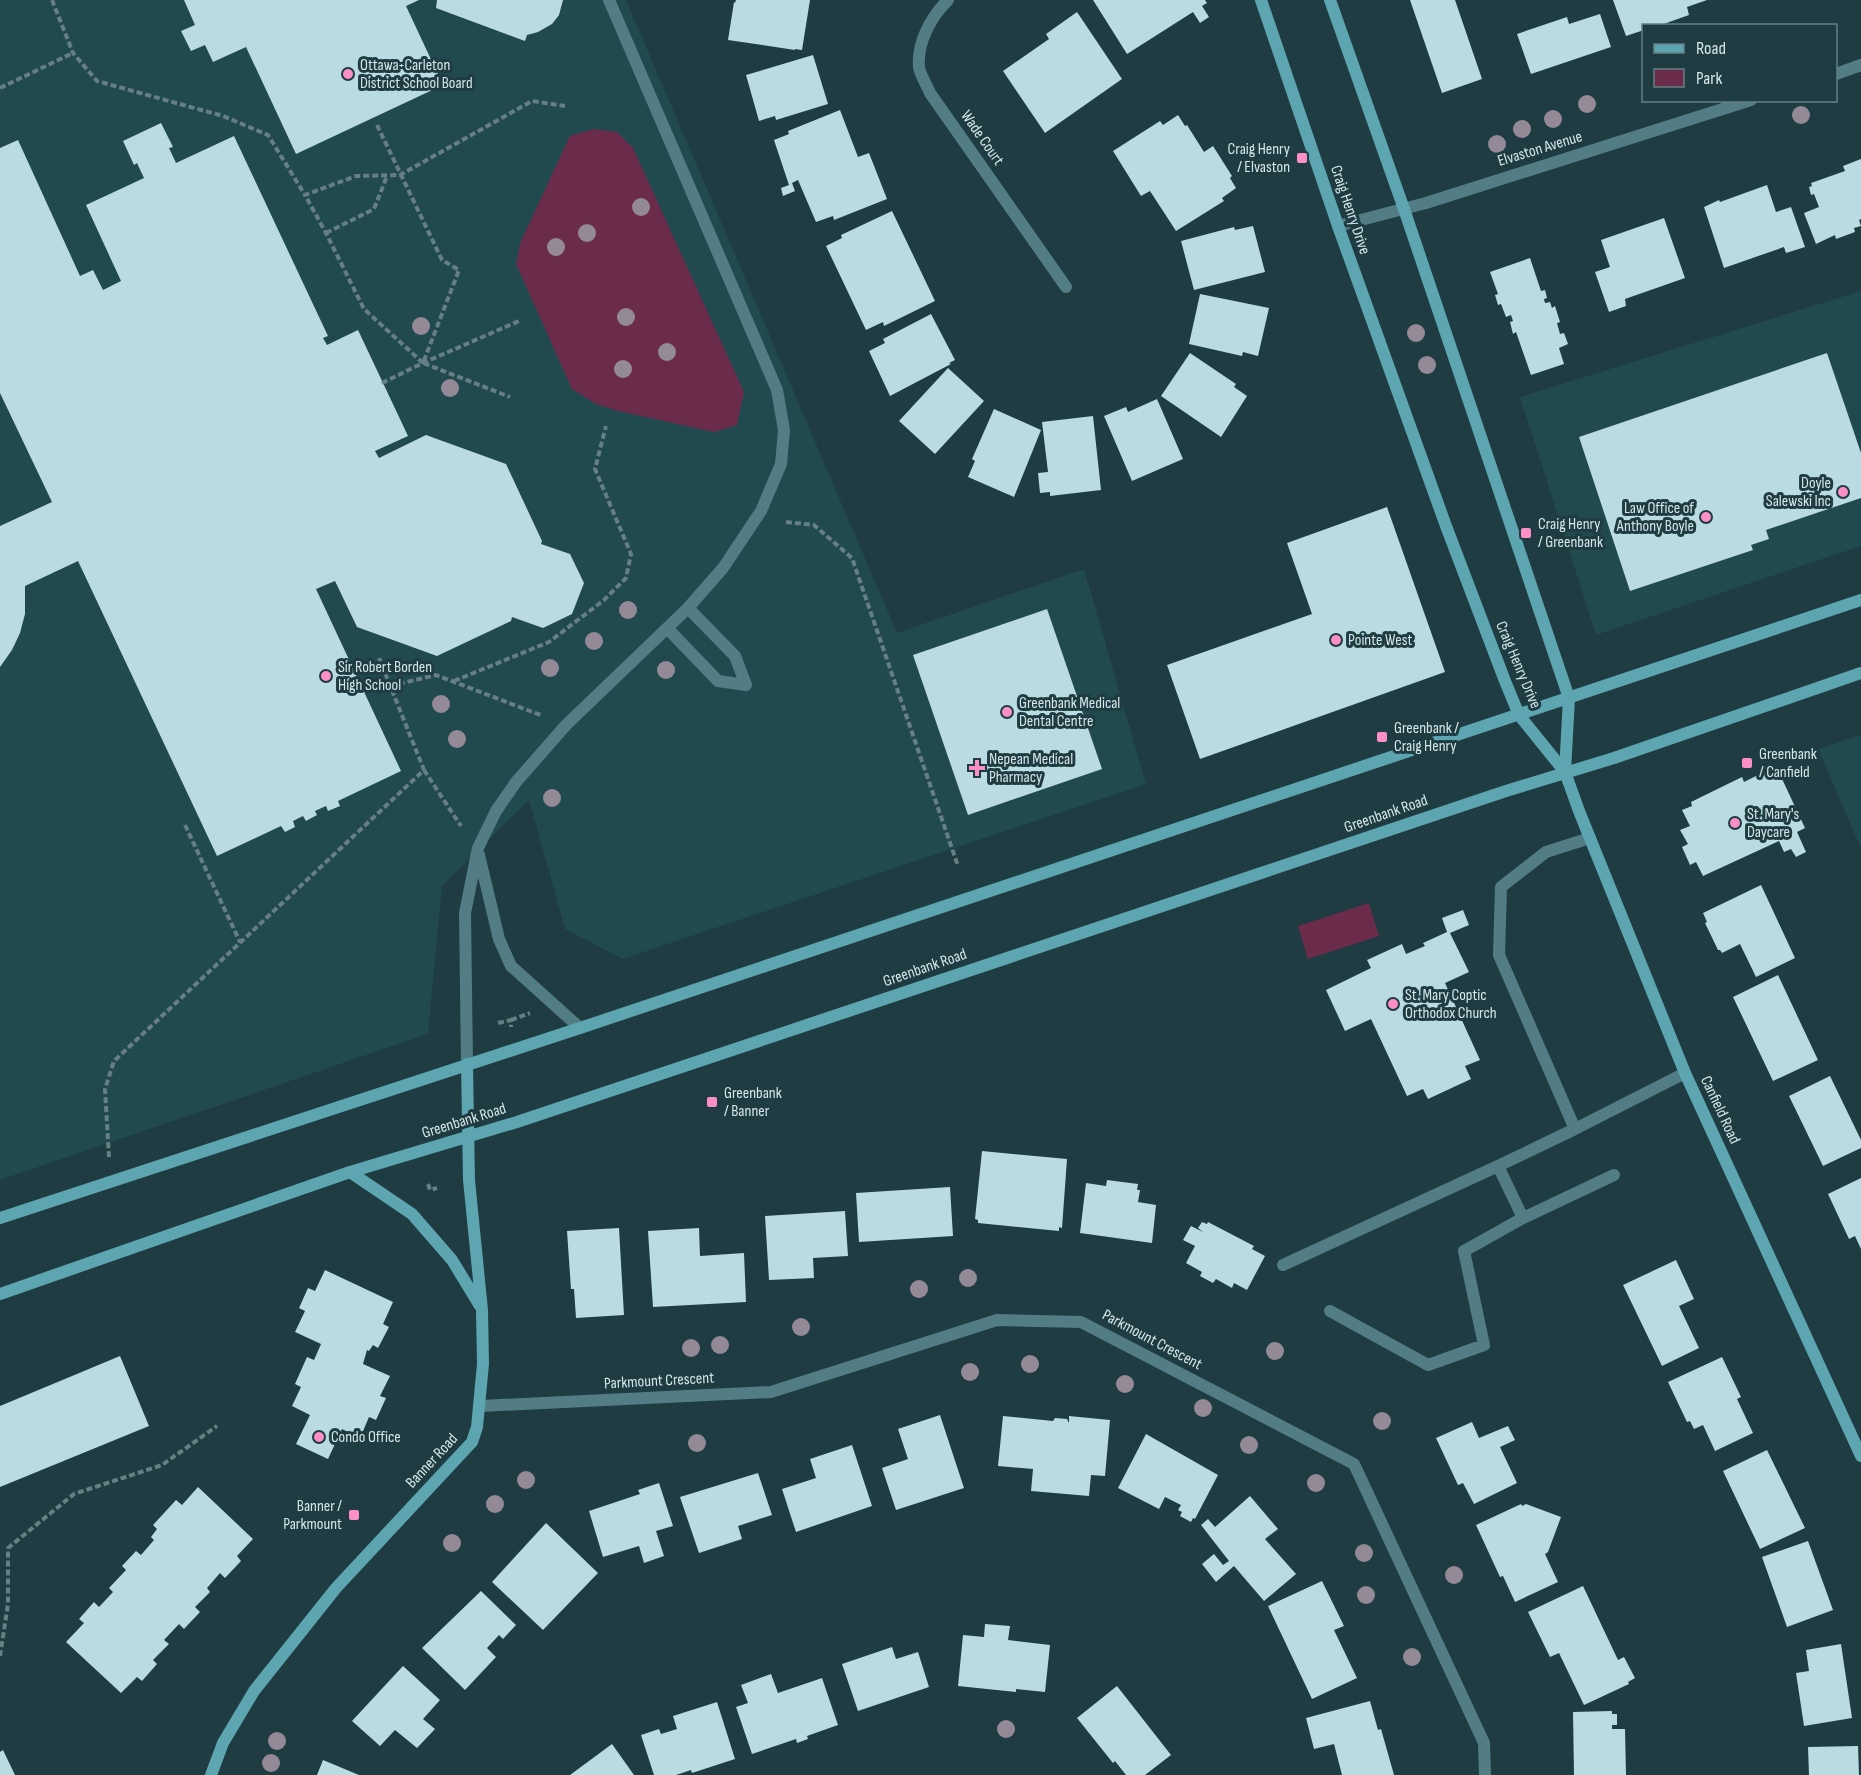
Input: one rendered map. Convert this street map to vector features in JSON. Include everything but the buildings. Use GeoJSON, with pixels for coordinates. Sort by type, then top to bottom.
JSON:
{"type":"FeatureCollection","features":[{"type":"Feature","properties":{"kind":"main road","name":"Craig Henry Drive"},"geometry":{"type":"LineString","coordinates":[[1261,0],[1338,226],[1446,526],[1519,715],[1565,772]]}},
{"type":"Feature","properties":{"kind":"main road","name":"Craig Henry Drive"},"geometry":{"type":"LineString","coordinates":[[1330,0],[1404,209],[1569,698],[1565,772]]}},
{"type":"Feature","properties":{"kind":"main road"},"geometry":{"type":"LineString","coordinates":[[0,1218],[580,1028],[1861,600]]}},
{"type":"Feature","properties":{"kind":"main road","name":"Greenbank Road"},"geometry":{"type":"LineString","coordinates":[[0,1294],[350,1172],[468,1138],[1565,772],[1614,758],[1861,673]]}},
{"type":"Feature","properties":{"kind":"main road","name":"Canfield Road"},"geometry":{"type":"LineString","coordinates":[[1565,772],[1685,1073],[1861,1456]]}},
{"type":"Feature","properties":{"kind":"main road","name":"Banner Road"},"geometry":{"type":"LineString","coordinates":[[211,1775],[223,1743],[254,1691],[336,1588],[472,1442],[480,1406],[483,1364],[482,1310],[469,1180],[467,1064]]}},
{"type":"Feature","properties":{"kind":"main road"},"geometry":{"type":"LineString","coordinates":[[350,1172],[412,1214],[452,1260],[482,1310]]}},
{"type":"Feature","properties":{"kind":"street"},"geometry":{"type":"LineString","coordinates":[[467,1064],[465,913],[478,848],[496,811],[516,782],[566,725],[688,608],[723,568],[765,504],[781,464],[784,430],[777,390],[609,0]]}},
{"type":"Feature","properties":{"kind":"street","name":"Wade Court"},"geometry":{"type":"LineString","coordinates":[[948,0],[935,12],[927,29],[921,47],[919,69],[930,93],[1066,287]]}},
{"type":"Feature","properties":{"kind":"street"},"geometry":{"type":"LineString","coordinates":[[1837,74],[1861,65]]}},
{"type":"Feature","properties":{"kind":"street","name":"Elvaston Avenue"},"geometry":{"type":"LineString","coordinates":[[1338,226],[1404,209],[1746,102]]}},
{"type":"Feature","properties":{"kind":"street"},"geometry":{"type":"LineString","coordinates":[[667,628],[718,681],[746,685],[735,656],[688,608]]}},
{"type":"Feature","properties":{"kind":"street"},"geometry":{"type":"LineString","coordinates":[[1575,1129],[1499,955],[1501,887],[1546,852],[1590,838]]}},
{"type":"Feature","properties":{"kind":"street"},"geometry":{"type":"LineString","coordinates":[[478,848],[499,939],[511,966],[580,1028]]}},
{"type":"Feature","properties":{"kind":"street"},"geometry":{"type":"LineString","coordinates":[[1283,1265],[1498,1166],[1685,1073]]}},
{"type":"Feature","properties":{"kind":"street"},"geometry":{"type":"LineString","coordinates":[[1498,1166],[1524,1218]]}},
{"type":"Feature","properties":{"kind":"street"},"geometry":{"type":"LineString","coordinates":[[1330,1311],[1428,1365],[1484,1345],[1464,1251],[1524,1218],[1614,1175]]}},
{"type":"Feature","properties":{"kind":"street","name":"Parkmount Crescent"},"geometry":{"type":"LineString","coordinates":[[480,1406],[771,1392],[997,1320],[1081,1322],[1354,1464],[1484,1743],[1485,1775]]}},
{"type":"Feature","properties":{"kind":"path"},"geometry":{"type":"LineString","coordinates":[[52,0],[73,53],[97,81],[223,116],[268,135],[326,233],[364,309],[423,363],[510,398]]}},
{"type":"Feature","properties":{"kind":"path"},"geometry":{"type":"LineString","coordinates":[[0,88],[73,53]]}},
{"type":"Feature","properties":{"kind":"path"},"geometry":{"type":"LineString","coordinates":[[305,195],[356,176],[400,175],[532,101],[564,106]]}},
{"type":"Feature","properties":{"kind":"path"},"geometry":{"type":"LineString","coordinates":[[377,125],[442,260],[459,270],[423,363]]}},
{"type":"Feature","properties":{"kind":"path"},"geometry":{"type":"LineString","coordinates":[[326,233],[374,209],[387,176]]}},
{"type":"Feature","properties":{"kind":"path"},"geometry":{"type":"LineString","coordinates":[[382,383],[519,321]]}},
{"type":"Feature","properties":{"kind":"path"},"geometry":{"type":"LineString","coordinates":[[454,681],[549,642],[604,600],[626,578],[632,554],[595,469],[606,426]]}},
{"type":"Feature","properties":{"kind":"path"},"geometry":{"type":"LineString","coordinates":[[786,522],[814,525],[852,558],[958,866]]}},
{"type":"Feature","properties":{"kind":"path"},"geometry":{"type":"LineString","coordinates":[[379,658],[424,770],[478,848]]}},
{"type":"Feature","properties":{"kind":"path"},"geometry":{"type":"LineString","coordinates":[[390,686],[436,675],[566,725]]}},
{"type":"Feature","properties":{"kind":"path"},"geometry":{"type":"LineString","coordinates":[[110,1181],[105,1089],[114,1061],[424,770]]}},
{"type":"Feature","properties":{"kind":"path"},"geometry":{"type":"LineString","coordinates":[[185,825],[240,942]]}},
{"type":"Feature","properties":{"kind":"path"},"geometry":{"type":"LineString","coordinates":[[498,1023],[532,1013]]}},
{"type":"Feature","properties":{"kind":"path"},"geometry":{"type":"LineString","coordinates":[[511,1020],[512,1031]]}},
{"type":"Feature","properties":{"kind":"path"},"geometry":{"type":"LineString","coordinates":[[428,1184],[430,1190],[437,1188]]}},
{"type":"Feature","properties":{"kind":"path"},"geometry":{"type":"LineString","coordinates":[[0,1656],[8,1604],[8,1548],[74,1494],[162,1465],[217,1426]]}},
{"type":"Feature","properties":{"kind":"shaded area","name":"Sir Robert Borden High School"},"geometry":{"type":"Polygon","coordinates":[[[0,0],[626,0],[897,633],[1084,569],[1146,784],[623,959],[565,929],[529,800],[442,886],[428,1034],[0,1180],[0,0]]]}},
{"type":"Feature","properties":{"kind":"shaded area"},"geometry":{"type":"Polygon","coordinates":[[[1861,291],[1861,546],[1596,635],[1520,397],[1861,291]]]}},
{"type":"Feature","properties":{"kind":"shaded area"},"geometry":{"type":"Polygon","coordinates":[[[1861,735],[1861,848],[1818,749],[1861,735]]]}},
{"type":"Feature","properties":{"kind":"green space"},"geometry":{"type":"Polygon","coordinates":[[[593,129],[617,132],[633,148],[744,392],[737,425],[714,432],[618,411],[596,404],[572,389],[516,264],[521,241],[570,136],[593,129]]]}},
{"type":"Feature","properties":{"kind":"green space"},"geometry":{"type":"Polygon","coordinates":[[[1369,903],[1379,936],[1308,959],[1298,926],[1369,903]]]}},
{"type":"Feature","properties":{"kind":"place","name":"Ottawa-Carleton District School Board"},"geometry":{"type":"Point","coordinates":[348,74]}},
{"type":"Feature","properties":{"kind":"place","name":"Craig Henry / Elvaston"},"geometry":{"type":"Point","coordinates":[1302,158]}},
{"type":"Feature","properties":{"kind":"place","name":"Doyle Salewski Inc"},"geometry":{"type":"Point","coordinates":[1843,492]}},
{"type":"Feature","properties":{"kind":"place","name":"Law Office of Anthony Boyle"},"geometry":{"type":"Point","coordinates":[1706,517]}},
{"type":"Feature","properties":{"kind":"place","name":"Craig Henry / Greenbank"},"geometry":{"type":"Point","coordinates":[1526,533]}},
{"type":"Feature","properties":{"kind":"place","name":"Pointe West"},"geometry":{"type":"Point","coordinates":[1336,640]}},
{"type":"Feature","properties":{"kind":"place","name":"Sir Robert Borden High School"},"geometry":{"type":"Point","coordinates":[326,676]}},
{"type":"Feature","properties":{"kind":"place","name":"Greenbank Medical Dental Centre"},"geometry":{"type":"Point","coordinates":[1007,712]}},
{"type":"Feature","properties":{"kind":"place","name":"Greenbank / Craig Henry"},"geometry":{"type":"Point","coordinates":[1382,737]}},
{"type":"Feature","properties":{"kind":"place","name":"Greenbank / Canfield"},"geometry":{"type":"Point","coordinates":[1747,763]}},
{"type":"Feature","properties":{"kind":"place","name":"Nepean Medical Pharmacy"},"geometry":{"type":"Point","coordinates":[977,768]}},
{"type":"Feature","properties":{"kind":"place","name":"St. Mary's Daycare"},"geometry":{"type":"Point","coordinates":[1735,823]}},
{"type":"Feature","properties":{"kind":"place","name":"St. Mary Coptic Orthodox Church"},"geometry":{"type":"Point","coordinates":[1393,1004]}},
{"type":"Feature","properties":{"kind":"place","name":"Greenbank / Banner"},"geometry":{"type":"Point","coordinates":[712,1102]}},
{"type":"Feature","properties":{"kind":"place","name":"Condo Office"},"geometry":{"type":"Point","coordinates":[319,1437]}},
{"type":"Feature","properties":{"kind":"place","name":"Banner / Parkmount"},"geometry":{"type":"Point","coordinates":[354,1515]}}]}
